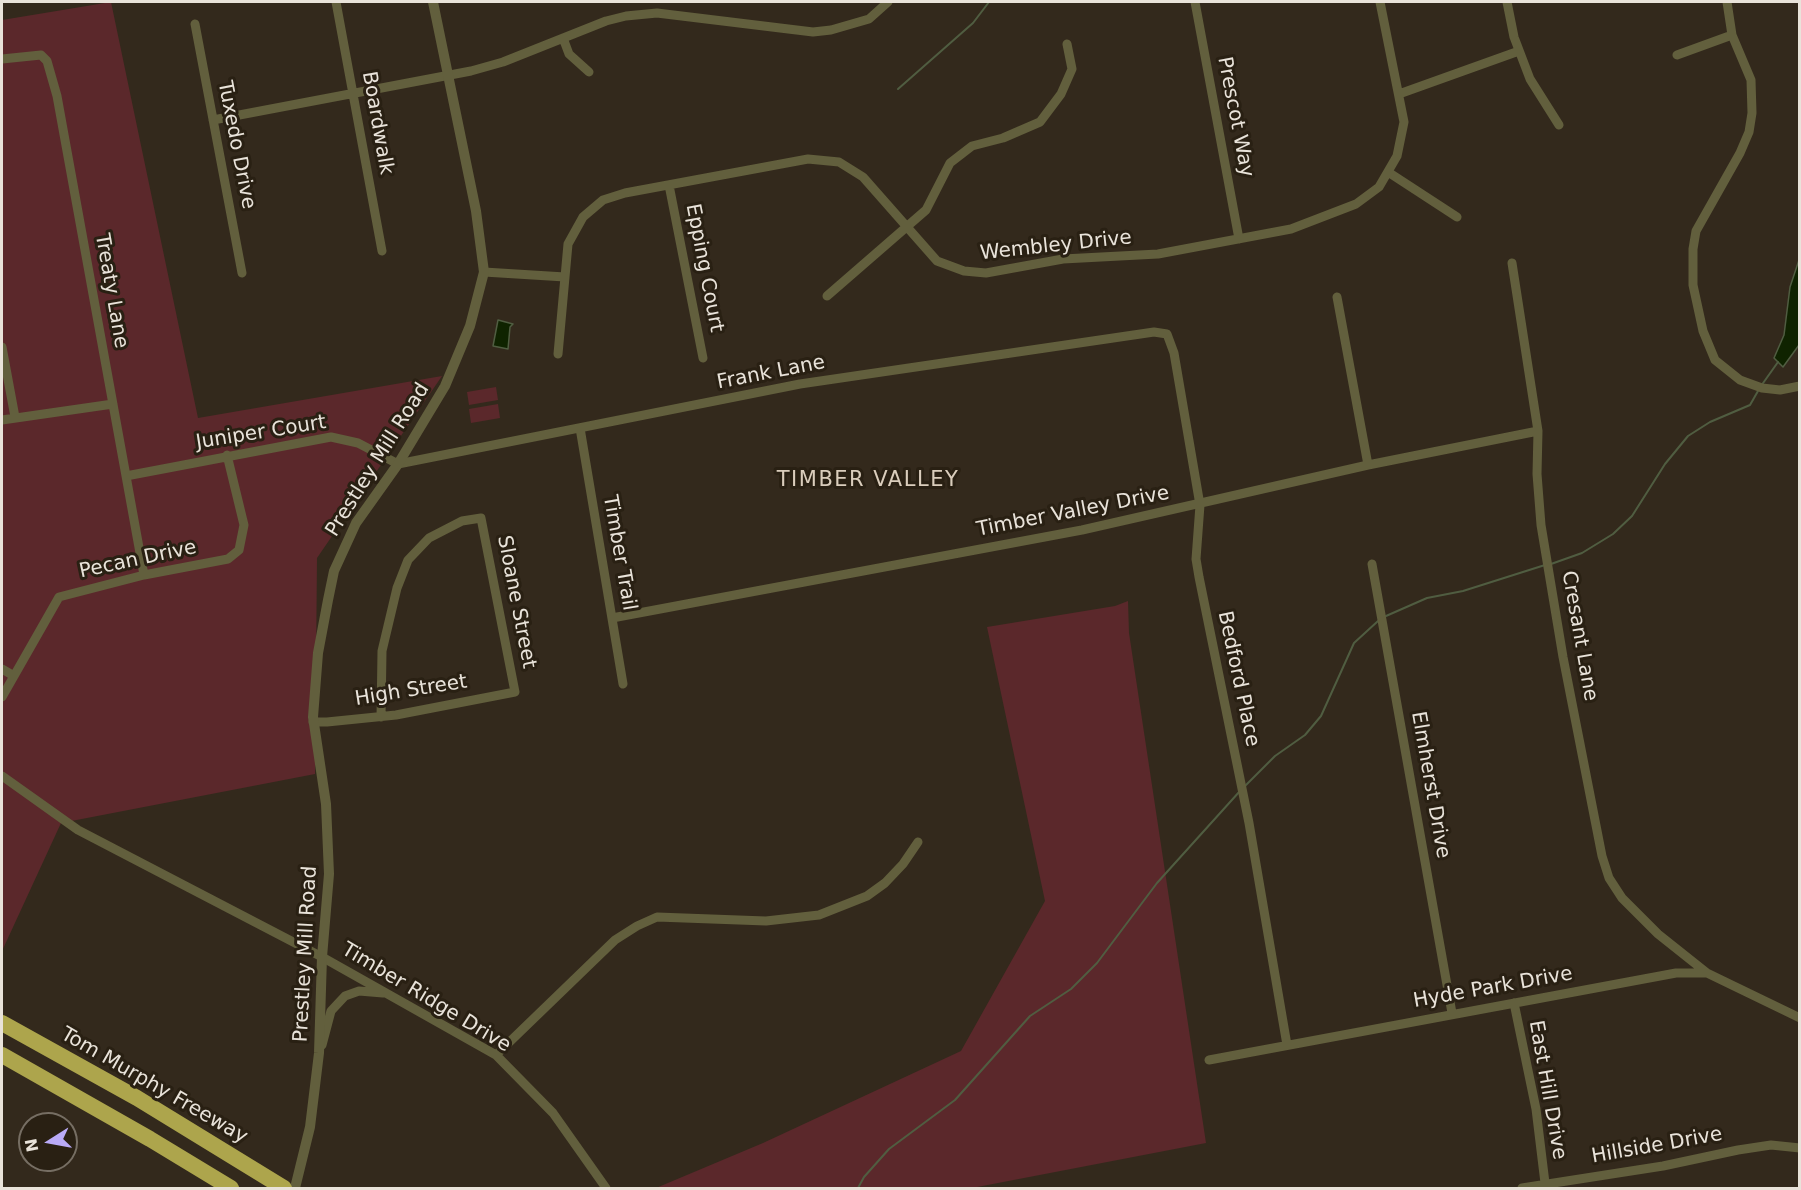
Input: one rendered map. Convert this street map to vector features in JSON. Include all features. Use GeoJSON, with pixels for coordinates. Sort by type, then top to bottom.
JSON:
{"type":"FeatureCollection","features":[{"type":"Feature","properties":{"kind":"highway","name":"Tom Murphy Freeway"},"geometry":{"type":"LineString","coordinates":[[2,1023],[137,1098],[284,1188]]}},
{"type":"Feature","properties":{"kind":"highway"},"geometry":{"type":"LineString","coordinates":[[2,1055],[231,1188]]}},
{"type":"Feature","properties":{"kind":"street","name":"Boardwalk"},"geometry":{"type":"LineString","coordinates":[[336,2],[382,250]]}},
{"type":"Feature","properties":{"kind":"street","name":"Prestley Mill Road"},"geometry":{"type":"LineString","coordinates":[[295,1188],[310,1127],[319,1053],[322,957],[329,874],[326,804],[314,722],[318,653],[334,571],[356,523],[398,464],[445,386],[470,326],[484,272],[476,211],[433,2]]}},
{"type":"Feature","properties":{"kind":"street"},"geometry":{"type":"LineString","coordinates":[[213,120],[448,76],[503,62],[606,21],[657,13],[813,32],[831,30],[869,18],[888,2]]}},
{"type":"Feature","properties":{"kind":"street","name":"Prescot Way"},"geometry":{"type":"LineString","coordinates":[[1195,2],[1239,239]]}},
{"type":"Feature","properties":{"kind":"street","name":"Wembley Drive"},"geometry":{"type":"LineString","coordinates":[[558,354],[568,244],[583,217],[603,200],[669,185],[808,159],[839,162],[863,177],[937,261],[964,271],[986,273],[1063,259],[1158,254],[1239,239],[1290,229],[1356,204],[1379,187],[1388,172],[1397,156],[1404,122],[1380,2]]}},
{"type":"Feature","properties":{"kind":"street"},"geometry":{"type":"LineString","coordinates":[[1507,2],[1530,79],[1558,125]]}},
{"type":"Feature","properties":{"kind":"street"},"geometry":{"type":"LineString","coordinates":[[1727,2],[1732,35],[1751,80],[1752,113],[1749,132],[1740,153],[1696,231],[1693,249],[1693,285],[1703,332],[1715,360],[1740,380],[1762,388],[1780,390],[1800,386]]}},
{"type":"Feature","properties":{"kind":"street","name":"Tuxedo Drive"},"geometry":{"type":"LineString","coordinates":[[195,24],[242,273]]}},
{"type":"Feature","properties":{"kind":"street"},"geometry":{"type":"LineString","coordinates":[[1677,55],[1732,35]]}},
{"type":"Feature","properties":{"kind":"street"},"geometry":{"type":"LineString","coordinates":[[563,38],[569,54],[589,72]]}},
{"type":"Feature","properties":{"kind":"street"},"geometry":{"type":"LineString","coordinates":[[828,296],[926,210],[950,163],[972,146],[1003,138],[1040,122],[1061,94],[1072,69],[1067,44]]}},
{"type":"Feature","properties":{"kind":"street"},"geometry":{"type":"LineString","coordinates":[[1399,94],[1520,51]]}},
{"type":"Feature","properties":{"kind":"street","name":"Treaty Lane"},"geometry":{"type":"LineString","coordinates":[[2,59],[41,55],[47,61],[57,96],[144,575]]}},
{"type":"Feature","properties":{"kind":"street"},"geometry":{"type":"LineString","coordinates":[[1388,172],[1457,217]]}},
{"type":"Feature","properties":{"kind":"street","name":"Epping Court"},"geometry":{"type":"LineString","coordinates":[[669,185],[703,358]]}},
{"type":"Feature","properties":{"kind":"street","name":"Cresant Lane"},"geometry":{"type":"LineString","coordinates":[[1512,263],[1538,431],[1540,525],[1602,856],[1610,878],[1622,898],[1667,942],[1707,973]]}},
{"type":"Feature","properties":{"kind":"street"},"geometry":{"type":"LineString","coordinates":[[484,272],[565,277]]}},
{"type":"Feature","properties":{"kind":"street"},"geometry":{"type":"LineString","coordinates":[[1337,297],[1368,465]]}},
{"type":"Feature","properties":{"kind":"street","name":"Frank Lane"},"geometry":{"type":"LineString","coordinates":[[398,464],[800,384],[1154,332]]}},
{"type":"Feature","properties":{"kind":"street","name":"Bedford Place"},"geometry":{"type":"LineString","coordinates":[[1154,332],[1167,334],[1174,353],[1200,505],[1196,559],[1249,823],[1287,1045]]}},
{"type":"Feature","properties":{"kind":"street"},"geometry":{"type":"LineString","coordinates":[[2,347],[15,417]]}},
{"type":"Feature","properties":{"kind":"street"},"geometry":{"type":"LineString","coordinates":[[2,420],[113,404]]}},
{"type":"Feature","properties":{"kind":"street","name":"Timber Trail"},"geometry":{"type":"LineString","coordinates":[[580,428],[623,684]]}},
{"type":"Feature","properties":{"kind":"street","name":"Timber Valley Drive"},"geometry":{"type":"LineString","coordinates":[[612,618],[1082,530],[1368,465],[1538,431]]}},
{"type":"Feature","properties":{"kind":"street","name":"Juniper Court"},"geometry":{"type":"LineString","coordinates":[[126,476],[331,437],[358,443],[398,464]]}},
{"type":"Feature","properties":{"kind":"street","name":"Pecan Drive"},"geometry":{"type":"LineString","coordinates":[[2,697],[59,597],[144,575],[228,559],[238,550],[244,525],[227,455]]}},
{"type":"Feature","properties":{"kind":"street","name":"Sloane Street"},"geometry":{"type":"LineString","coordinates":[[381,717],[382,651],[397,588],[408,560],[429,538],[462,521],[481,518],[515,692]]}},
{"type":"Feature","properties":{"kind":"street","name":"Elmherst Drive"},"geometry":{"type":"LineString","coordinates":[[1372,564],[1452,1013]]}},
{"type":"Feature","properties":{"kind":"street"},"geometry":{"type":"LineString","coordinates":[[2,669],[14,676]]}},
{"type":"Feature","properties":{"kind":"street","name":"High Street"},"geometry":{"type":"LineString","coordinates":[[314,722],[381,717],[515,692]]}},
{"type":"Feature","properties":{"kind":"street","name":"Timber Ridge Drive"},"geometry":{"type":"LineString","coordinates":[[2,776],[78,830],[322,957],[496,1055],[553,1113],[606,1188]]}},
{"type":"Feature","properties":{"kind":"street"},"geometry":{"type":"LineString","coordinates":[[496,1055],[615,940],[637,926],[657,917],[766,921],[819,915],[867,896],[885,883],[903,864],[918,842]]}},
{"type":"Feature","properties":{"kind":"street","name":"Hyde Park Drive"},"geometry":{"type":"LineString","coordinates":[[1209,1060],[1676,973],[1707,973]]}},
{"type":"Feature","properties":{"kind":"street"},"geometry":{"type":"LineString","coordinates":[[1707,973],[1800,1018]]}},
{"type":"Feature","properties":{"kind":"street","name":"Prestley Mill Road"},"geometry":{"type":"LineString","coordinates":[[319,1053],[332,1011],[345,996],[359,991],[387,994]]}},
{"type":"Feature","properties":{"kind":"street","name":"East Hill Drive"},"geometry":{"type":"LineString","coordinates":[[1514,1003],[1536,1109],[1545,1183]]}},
{"type":"Feature","properties":{"kind":"street","name":"Hillside Drive"},"geometry":{"type":"LineString","coordinates":[[1522,1188],[1663,1166],[1771,1145],[1800,1148]]}},
{"type":"Feature","properties":{"kind":"shaded area"},"geometry":{"type":"Polygon","coordinates":[[[111,2],[198,418],[442,376],[317,558],[315,774],[61,823],[2,951],[2,20],[111,2]]]}},
{"type":"Feature","properties":{"kind":"shaded area"},"geometry":{"type":"Polygon","coordinates":[[[1799,260],[1799,345],[1783,367],[1774,358],[1784,335],[1790,287],[1799,260]]]}},
{"type":"Feature","properties":{"kind":"shaded area"},"geometry":{"type":"Polygon","coordinates":[[[498,320],[513,324],[510,327],[508,349],[493,346],[498,320]]]}},
{"type":"Feature","properties":{"kind":"shaded area"},"geometry":{"type":"Polygon","coordinates":[[[496,387],[498,400],[469,405],[467,392],[496,387]]]}},
{"type":"Feature","properties":{"kind":"shaded area"},"geometry":{"type":"Polygon","coordinates":[[[498,404],[500,418],[471,423],[469,409],[498,404]]]}},
{"type":"Feature","properties":{"kind":"shaded area"},"geometry":{"type":"Polygon","coordinates":[[[1128,601],[1129,633],[1206,1143],[972,1188],[656,1188],[763,1143],[961,1051],[1045,901],[987,627],[1115,606],[1128,601]]]}},
{"type":"Feature","properties":{"kind":"waterway"},"geometry":{"type":"LineString","coordinates":[[898,89],[973,23],[989,2]]}},
{"type":"Feature","properties":{"kind":"waterway"},"geometry":{"type":"LineString","coordinates":[[1761,386],[1778,362]]}},
{"type":"Feature","properties":{"kind":"waterway"},"geometry":{"type":"LineString","coordinates":[[1551,564],[1582,553],[1613,534],[1632,516],[1665,464],[1688,436],[1710,422],[1750,405],[1758,391]]}},
{"type":"Feature","properties":{"kind":"waterway"},"geometry":{"type":"LineString","coordinates":[[1386,616],[1427,598],[1463,591],[1545,565]]}},
{"type":"Feature","properties":{"kind":"waterway"},"geometry":{"type":"LineString","coordinates":[[1244,787],[1275,756],[1305,735],[1321,716],[1354,643],[1378,621]]}},
{"type":"Feature","properties":{"kind":"waterway"},"geometry":{"type":"LineString","coordinates":[[858,1188],[864,1177],[889,1149],[955,1100],[1030,1016],[1071,989],[1097,963],[1157,883],[1240,791]]}},
{"type":"Feature","properties":{"kind":"district","name":"TIMBER VALLEY"},"geometry":{"type":"Point","coordinates":[868,481]}}]}
